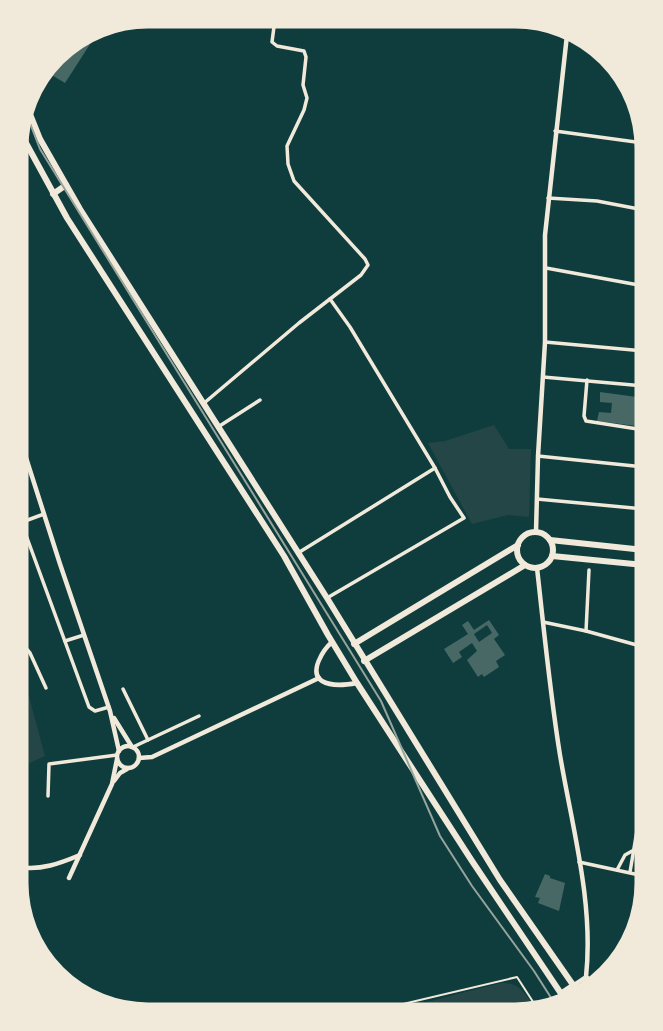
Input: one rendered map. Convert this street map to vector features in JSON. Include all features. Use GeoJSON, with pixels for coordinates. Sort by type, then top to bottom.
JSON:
{"type":"FeatureCollection","features":[{"type":"Feature","properties":{"kind":"main road"},"geometry":{"type":"LineString","coordinates":[[30,115],[40,139],[66,186],[297,554],[327,598],[364,661],[500,880],[576,989]]}},
{"type":"Feature","properties":{"kind":"main road"},"geometry":{"type":"LineString","coordinates":[[26,144],[53,194],[284,556],[332,642],[357,683],[472,861],[562,993],[574,985]]}},
{"type":"Feature","properties":{"kind":"main road"},"geometry":{"type":"LineString","coordinates":[[53,194],[66,186]]}},
{"type":"Feature","properties":{"kind":"main road"},"geometry":{"type":"LineString","coordinates":[[354,644],[518,545],[526,534],[536,532],[544,535],[550,540],[637,549]]}},
{"type":"Feature","properties":{"kind":"main road"},"geometry":{"type":"LineString","coordinates":[[518,545],[517,552],[520,559],[525,565],[537,568],[548,562],[552,556],[550,540]]}},
{"type":"Feature","properties":{"kind":"main road"},"geometry":{"type":"LineString","coordinates":[[552,556],[637,564]]}},
{"type":"Feature","properties":{"kind":"main road"},"geometry":{"type":"LineString","coordinates":[[364,661],[525,565]]}},
{"type":"Feature","properties":{"kind":"street"},"geometry":{"type":"LineString","coordinates":[[203,404],[361,275],[366,270],[368,265],[365,259],[294,181],[288,164],[287,146],[304,110],[306,98],[303,85],[306,57],[304,51],[277,46],[272,42],[274,26]]}},
{"type":"Feature","properties":{"kind":"street"},"geometry":{"type":"LineString","coordinates":[[536,532],[538,456],[545,342],[545,235],[555,131],[567,37]]}},
{"type":"Feature","properties":{"kind":"street"},"geometry":{"type":"LineString","coordinates":[[555,131],[637,142]]}},
{"type":"Feature","properties":{"kind":"street"},"geometry":{"type":"LineString","coordinates":[[548,198],[597,201],[637,209]]}},
{"type":"Feature","properties":{"kind":"street"},"geometry":{"type":"LineString","coordinates":[[546,268],[637,285]]}},
{"type":"Feature","properties":{"kind":"street"},"geometry":{"type":"LineString","coordinates":[[327,598],[464,518],[450,497],[435,468],[350,327],[330,299]]}},
{"type":"Feature","properties":{"kind":"street"},"geometry":{"type":"LineString","coordinates":[[545,342],[637,350]]}},
{"type":"Feature","properties":{"kind":"street"},"geometry":{"type":"LineString","coordinates":[[543,376],[637,385]]}},
{"type":"Feature","properties":{"kind":"street"},"geometry":{"type":"LineString","coordinates":[[587,380],[584,416],[586,421],[637,429]]}},
{"type":"Feature","properties":{"kind":"street"},"geometry":{"type":"LineString","coordinates":[[218,427],[260,400]]}},
{"type":"Feature","properties":{"kind":"street"},"geometry":{"type":"LineString","coordinates":[[538,456],[637,466]]}},
{"type":"Feature","properties":{"kind":"street"},"geometry":{"type":"LineString","coordinates":[[26,458],[110,709],[121,766],[128,768]]}},
{"type":"Feature","properties":{"kind":"street"},"geometry":{"type":"LineString","coordinates":[[297,554],[435,468]]}},
{"type":"Feature","properties":{"kind":"street"},"geometry":{"type":"LineString","coordinates":[[537,499],[637,508]]}},
{"type":"Feature","properties":{"kind":"street"},"geometry":{"type":"LineString","coordinates":[[26,520],[44,514]]}},
{"type":"Feature","properties":{"kind":"street"},"geometry":{"type":"LineString","coordinates":[[26,535],[89,707],[95,711],[110,709]]}},
{"type":"Feature","properties":{"kind":"street"},"geometry":{"type":"LineString","coordinates":[[537,568],[560,753],[579,862],[587,931],[586,977]]}},
{"type":"Feature","properties":{"kind":"street"},"geometry":{"type":"LineString","coordinates":[[586,631],[588,570]]}},
{"type":"Feature","properties":{"kind":"street"},"geometry":{"type":"LineString","coordinates":[[543,622],[586,631],[637,645]]}},
{"type":"Feature","properties":{"kind":"street"},"geometry":{"type":"LineString","coordinates":[[65,641],[84,634]]}},
{"type":"Feature","properties":{"kind":"street"},"geometry":{"type":"LineString","coordinates":[[332,642],[318,662],[317,672],[319,678],[323,681],[334,684],[357,683]]}},
{"type":"Feature","properties":{"kind":"street"},"geometry":{"type":"LineString","coordinates":[[26,648],[30,653],[46,688]]}},
{"type":"Feature","properties":{"kind":"street"},"geometry":{"type":"LineString","coordinates":[[139,758],[150,758],[319,678]]}},
{"type":"Feature","properties":{"kind":"street"},"geometry":{"type":"LineString","coordinates":[[123,689],[148,740]]}},
{"type":"Feature","properties":{"kind":"street"},"geometry":{"type":"LineString","coordinates":[[69,878],[112,784],[120,773],[135,766],[139,758],[138,753],[132,747],[110,709]]}},
{"type":"Feature","properties":{"kind":"street"},"geometry":{"type":"LineString","coordinates":[[112,784],[118,755],[126,746],[132,747],[199,716]]}},
{"type":"Feature","properties":{"kind":"street"},"geometry":{"type":"LineString","coordinates":[[48,796],[49,764],[118,755]]}},
{"type":"Feature","properties":{"kind":"street"},"geometry":{"type":"LineString","coordinates":[[630,872],[637,833]]}},
{"type":"Feature","properties":{"kind":"street"},"geometry":{"type":"LineString","coordinates":[[617,870],[625,856],[634,850]]}},
{"type":"Feature","properties":{"kind":"street"},"geometry":{"type":"LineString","coordinates":[[26,868],[49,866],[80,855]]}},
{"type":"Feature","properties":{"kind":"street"},"geometry":{"type":"LineString","coordinates":[[579,862],[637,874]]}},
{"type":"Feature","properties":{"kind":"street"},"geometry":{"type":"LineString","coordinates":[[574,985],[586,977]]}},
{"type":"Feature","properties":{"kind":"street"},"geometry":{"type":"LineString","coordinates":[[586,977],[590,979]]}},
{"type":"Feature","properties":{"kind":"lane"},"geometry":{"type":"LineString","coordinates":[[398,1005],[516,977],[534,1004]]}},
{"type":"Feature","properties":{"kind":"shaded area"},"geometry":{"type":"Polygon","coordinates":[[[494,425],[509,449],[531,449],[529,517],[508,515],[472,524],[428,443],[445,441],[494,425]]]}},
{"type":"Feature","properties":{"kind":"shaded area"},"geometry":{"type":"Polygon","coordinates":[[[26,691],[28,693],[45,756],[26,765],[26,691]]]}},
{"type":"Feature","properties":{"kind":"shaded area"},"geometry":{"type":"Polygon","coordinates":[[[501,983],[507,983],[517,987],[525,994],[532,1004],[523,1005],[415,1005],[501,983]]]}},
{"type":"Feature","properties":{"kind":"building"},"geometry":{"type":"Polygon","coordinates":[[[93,39],[65,83],[51,75],[68,56],[93,39]]]}},
{"type":"Feature","properties":{"kind":"building"},"geometry":{"type":"Polygon","coordinates":[[[600,392],[637,397],[637,426],[597,421],[599,412],[611,413],[612,403],[600,402],[600,392]]]}},
{"type":"Feature","properties":{"kind":"building"},"geometry":{"type":"Polygon","coordinates":[[[489,620],[499,635],[494,639],[505,655],[496,661],[499,667],[484,677],[482,674],[478,677],[467,660],[477,651],[472,643],[459,652],[462,657],[453,663],[444,649],[468,634],[462,625],[468,621],[474,630],[489,620]],[[487,625],[474,634],[479,642],[492,633],[487,625]]]}},
{"type":"Feature","properties":{"kind":"building"},"geometry":{"type":"Polygon","coordinates":[[[545,874],[550,876],[550,878],[565,883],[559,911],[538,903],[540,898],[535,897],[545,874]]]}},
{"type":"Feature","properties":{"kind":"railway"},"geometry":{"type":"LineString","coordinates":[[29,121],[40,149],[381,701],[440,836],[472,886],[534,971],[552,999]]}}]}
